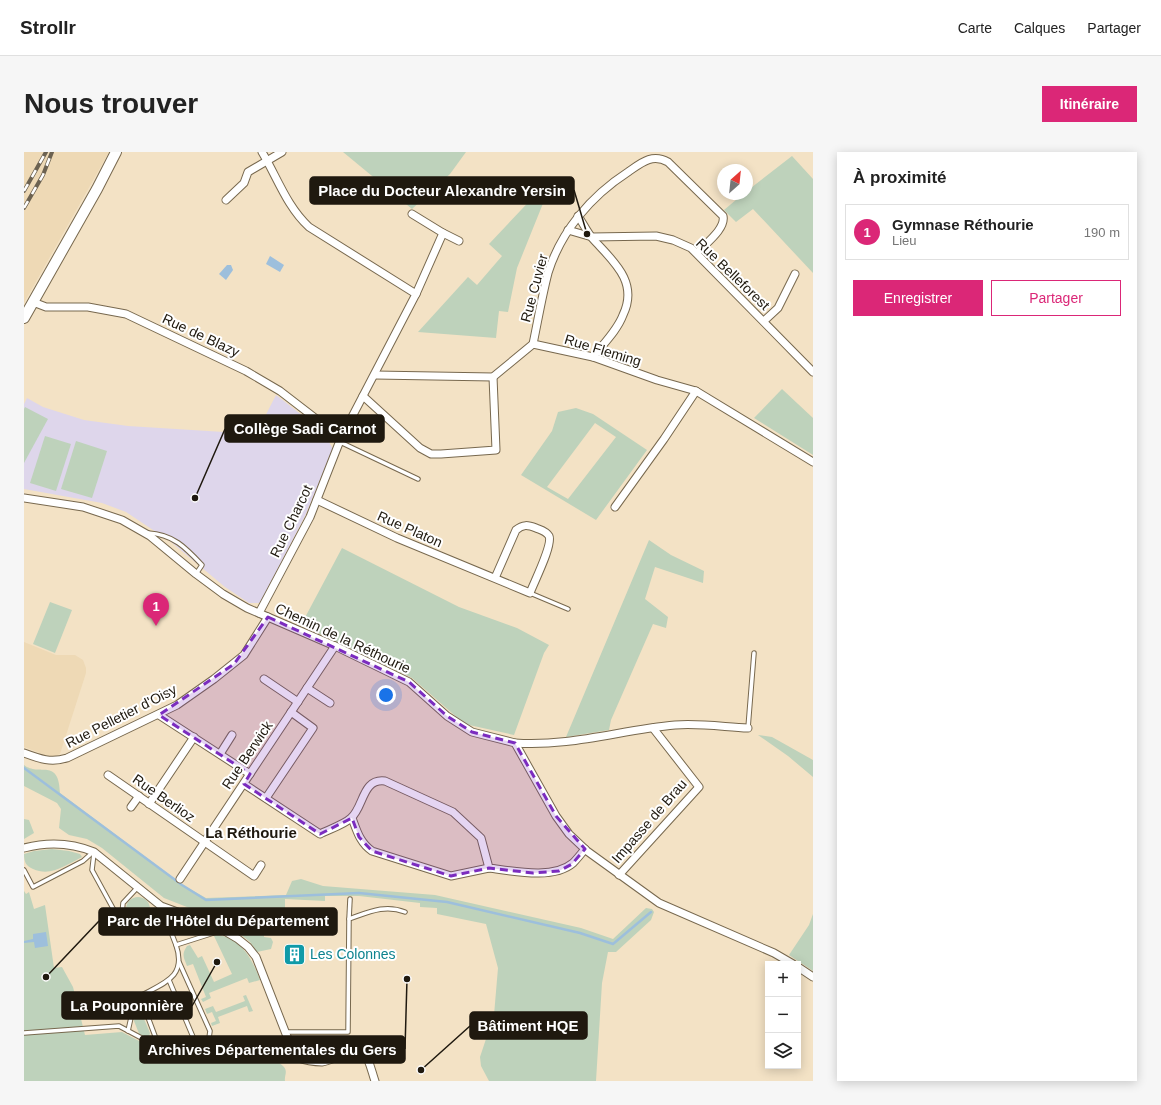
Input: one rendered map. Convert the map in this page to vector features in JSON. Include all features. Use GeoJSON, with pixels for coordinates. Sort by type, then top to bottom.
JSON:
{"type":"FeatureCollection","features":[{"type":"Feature","properties":{"kind":"street"},"geometry":{"type":"LineString","coordinates":[[24,318],[97,189],[116,152]]}},
{"type":"Feature","properties":{"kind":"street"},"geometry":{"type":"LineString","coordinates":[[262,152],[294,211],[308,227],[416,294]]}},
{"type":"Feature","properties":{"kind":"street"},"geometry":{"type":"LineString","coordinates":[[226,200],[244,183],[248,172],[268,162],[282,152]]}},
{"type":"Feature","properties":{"kind":"street","name":"Rue Cuvier"},"geometry":{"type":"LineString","coordinates":[[533,344],[548,272],[568,230],[578,216],[619,178],[648,159],[662,159],[668,162],[723,216],[723,223],[719,229],[697,253]]}},
{"type":"Feature","properties":{"kind":"street"},"geometry":{"type":"LineString","coordinates":[[412,214],[443,233],[459,240]]}},
{"type":"Feature","properties":{"kind":"street"},"geometry":{"type":"LineString","coordinates":[[578,216],[592,237],[620,268],[626,281],[628,292],[623,317],[592,357]]}},
{"type":"Feature","properties":{"kind":"street","name":"Rue Belleforest"},"geometry":{"type":"LineString","coordinates":[[568,230],[592,237],[660,237],[682,244],[697,253],[813,372]]}},
{"type":"Feature","properties":{"kind":"street","name":"Rue Charcot"},"geometry":{"type":"LineString","coordinates":[[259,613],[310,517],[341,440],[416,294],[443,233]]}},
{"type":"Feature","properties":{"kind":"street"},"geometry":{"type":"LineString","coordinates":[[764,322],[778,308],[795,274]]}},
{"type":"Feature","properties":{"kind":"street","name":"Rue de Blazy"},"geometry":{"type":"LineString","coordinates":[[33,302],[46,307],[88,307],[126,314],[246,371],[280,391],[341,440]]}},
{"type":"Feature","properties":{"kind":"street"},"geometry":{"type":"LineString","coordinates":[[375,374],[493,377],[533,344]]}},
{"type":"Feature","properties":{"kind":"street","name":"Rue Fleming"},"geometry":{"type":"LineString","coordinates":[[533,344],[592,357],[657,380],[696,391],[813,462]]}},
{"type":"Feature","properties":{"kind":"street"},"geometry":{"type":"LineString","coordinates":[[363,396],[420,448],[431,454],[496,450],[493,377]]}},
{"type":"Feature","properties":{"kind":"street"},"geometry":{"type":"LineString","coordinates":[[615,507],[664,439],[696,391]]}},
{"type":"Feature","properties":{"kind":"street","name":"Chemin de la Réthourie"},"geometry":{"type":"LineString","coordinates":[[24,498],[77,506],[103,512],[145,532],[223,594],[259,613],[335,646],[409,682],[447,716],[472,732],[515,743],[534,744],[574,742],[677,725],[748,728]]}},
{"type":"Feature","properties":{"kind":"street","name":"Rue Platon"},"geometry":{"type":"LineString","coordinates":[[317,500],[397,538],[530,593]]}},
{"type":"Feature","properties":{"kind":"street"},"geometry":{"type":"LineString","coordinates":[[495,578],[516,530],[524,525],[529,525],[546,532],[550,540],[530,593]]}},
{"type":"Feature","properties":{"kind":"street","name":"Rue Pelletier d'Oisy"},"geometry":{"type":"LineString","coordinates":[[24,754],[43,761],[57,761],[67,758],[177,705],[234,664],[244,655],[268,617]]}},
{"type":"Feature","properties":{"kind":"street","name":"Rue Berwick"},"geometry":{"type":"LineString","coordinates":[[180,879],[335,646]]}},
{"type":"Feature","properties":{"kind":"street"},"geometry":{"type":"LineString","coordinates":[[264,679],[298,702]]}},
{"type":"Feature","properties":{"kind":"street"},"geometry":{"type":"LineString","coordinates":[[307,688],[330,703]]}},
{"type":"Feature","properties":{"kind":"street"},"geometry":{"type":"LineString","coordinates":[[266,798],[313,728],[291,712]]}},
{"type":"Feature","properties":{"kind":"street"},"geometry":{"type":"LineString","coordinates":[[159,714],[250,774]]}},
{"type":"Feature","properties":{"kind":"street","name":"Impasse de Brau"},"geometry":{"type":"LineString","coordinates":[[619,875],[699,787],[653,728]]}},
{"type":"Feature","properties":{"kind":"street"},"geometry":{"type":"LineString","coordinates":[[220,754],[232,735]]}},
{"type":"Feature","properties":{"kind":"street"},"geometry":{"type":"LineString","coordinates":[[149,804],[194,737]]}},
{"type":"Feature","properties":{"kind":"street"},"geometry":{"type":"LineString","coordinates":[[515,743],[556,816],[569,834],[585,849],[659,903],[774,953],[788,961]]}},
{"type":"Feature","properties":{"kind":"street","name":"Rue Berlioz"},"geometry":{"type":"LineString","coordinates":[[108,775],[254,876],[261,866]]}},
{"type":"Feature","properties":{"kind":"street"},"geometry":{"type":"LineString","coordinates":[[244,784],[320,834],[352,818],[366,790],[372,783],[379,780],[385,781],[454,812],[481,838],[489,868]]}},
{"type":"Feature","properties":{"kind":"street"},"geometry":{"type":"LineString","coordinates":[[131,807],[139,796]]}},
{"type":"Feature","properties":{"kind":"street"},"geometry":{"type":"LineString","coordinates":[[352,818],[362,842],[372,851],[451,876],[489,868],[532,873],[559,871],[572,864],[585,849]]}},
{"type":"Feature","properties":{"kind":"street"},"geometry":{"type":"LineString","coordinates":[[24,848],[48,844],[82,847],[94,852],[161,906],[224,930],[248,947],[256,957],[295,1057],[309,1061],[322,1062],[334,1059],[352,1050],[361,1051],[365,1054],[374,1081]]}},
{"type":"Feature","properties":{"kind":"street"},"geometry":{"type":"LineString","coordinates":[[801,969],[813,977]]}},
{"type":"Feature","properties":{"kind":"lane"},"geometry":{"type":"LineString","coordinates":[[341,440],[418,479]]}},
{"type":"Feature","properties":{"kind":"lane"},"geometry":{"type":"LineString","coordinates":[[145,532],[161,533],[172,538],[186,548],[202,565],[196,574]]}},
{"type":"Feature","properties":{"kind":"lane"},"geometry":{"type":"LineString","coordinates":[[530,593],[568,609]]}},
{"type":"Feature","properties":{"kind":"lane"},"geometry":{"type":"LineString","coordinates":[[748,728],[754,653]]}},
{"type":"Feature","properties":{"kind":"lane"},"geometry":{"type":"LineString","coordinates":[[24,870],[33,887],[83,861],[94,852]]}},
{"type":"Feature","properties":{"kind":"lane"},"geometry":{"type":"LineString","coordinates":[[94,852],[92,870],[115,912],[128,921],[139,925],[145,923],[161,906],[180,957],[176,971],[169,980],[140,996],[134,1004],[128,1031]]}},
{"type":"Feature","properties":{"kind":"lane"},"geometry":{"type":"LineString","coordinates":[[128,921],[124,916],[123,903],[137,888]]}},
{"type":"Feature","properties":{"kind":"lane"},"geometry":{"type":"LineString","coordinates":[[285,1032],[348,1032],[350,899]]}},
{"type":"Feature","properties":{"kind":"lane"},"geometry":{"type":"LineString","coordinates":[[349,918],[381,908],[395,908],[405,912]]}},
{"type":"Feature","properties":{"kind":"lane"},"geometry":{"type":"LineString","coordinates":[[176,944],[224,930]]}},
{"type":"Feature","properties":{"kind":"lane"},"geometry":{"type":"LineString","coordinates":[[24,1033],[119,1026],[149,1042],[168,1049],[206,1041],[210,1031],[179,962]]}},
{"type":"Feature","properties":{"kind":"lane"},"geometry":{"type":"LineString","coordinates":[[169,980],[196,1044]]}},
{"type":"Feature","properties":{"kind":"lane"},"geometry":{"type":"LineString","coordinates":[[140,996],[155,1036],[152,1041],[149,1042]]}},
{"type":"Feature","properties":{"kind":"highlighted area"},"geometry":{"type":"Polygon","coordinates":[[[268,617],[409,682],[447,716],[472,732],[515,743],[556,816],[585,849],[572,864],[559,871],[533,873],[489,868],[451,876],[372,851],[359,837],[352,818],[320,834],[244,784],[250,774],[159,715],[234,664],[268,617]]]}},
{"type":"Feature","properties":{"kind":"shaded area"},"geometry":{"type":"Polygon","coordinates":[[[24,152],[109,152],[24,303],[24,152]]]}},
{"type":"Feature","properties":{"kind":"shaded area"},"geometry":{"type":"Polygon","coordinates":[[[276,395],[316,426],[318,429],[318,435],[323,440],[329,442],[333,449],[305,516],[259,603],[249,603],[225,587],[171,542],[126,512],[102,503],[24,489],[24,404],[27,398],[43,407],[84,420],[128,426],[256,434],[276,395]]]}},
{"type":"Feature","properties":{"kind":"shaded area"},"geometry":{"type":"Polygon","coordinates":[[[24,642],[56,655],[75,655],[83,660],[86,668],[86,673],[60,754],[55,756],[48,756],[24,747],[24,642]]]}},
{"type":"Feature","properties":{"kind":"green space"},"geometry":{"type":"Polygon","coordinates":[[[343,152],[466,152],[450,174],[412,209],[343,152]]]}},
{"type":"Feature","properties":{"kind":"green space"},"geometry":{"type":"Polygon","coordinates":[[[792,156],[813,179],[813,273],[753,209],[736,222],[724,210],[736,200],[753,200],[753,186],[792,156]]]}},
{"type":"Feature","properties":{"kind":"green space"},"geometry":{"type":"Polygon","coordinates":[[[539,191],[546,196],[517,268],[508,312],[499,311],[496,338],[418,332],[468,277],[477,285],[502,256],[489,244],[539,191]]]}},
{"type":"Feature","properties":{"kind":"green space"},"geometry":{"type":"Polygon","coordinates":[[[782,389],[813,418],[813,455],[754,418],[782,389]]]}},
{"type":"Feature","properties":{"kind":"green space"},"geometry":{"type":"Polygon","coordinates":[[[25,407],[48,419],[24,463],[24,409],[25,407]]]}},
{"type":"Feature","properties":{"kind":"green space"},"geometry":{"type":"Polygon","coordinates":[[[576,408],[593,414],[647,450],[596,520],[521,475],[552,431],[558,412],[576,408]],[[595,423],[547,487],[568,499],[616,437],[595,423]]]}},
{"type":"Feature","properties":{"kind":"green space"},"geometry":{"type":"Polygon","coordinates":[[[45,436],[71,444],[56,491],[30,483],[45,436]]]}},
{"type":"Feature","properties":{"kind":"green space"},"geometry":{"type":"Polygon","coordinates":[[[76,441],[107,451],[92,498],[61,489],[76,441]]]}},
{"type":"Feature","properties":{"kind":"green space"},"geometry":{"type":"Polygon","coordinates":[[[649,540],[671,555],[704,571],[703,583],[655,567],[645,599],[668,617],[666,628],[653,624],[611,720],[609,730],[566,737],[649,540]]]}},
{"type":"Feature","properties":{"kind":"green space"},"geometry":{"type":"Polygon","coordinates":[[[342,548],[459,607],[517,628],[549,645],[544,653],[514,735],[469,725],[461,721],[412,678],[301,625],[342,548]]]}},
{"type":"Feature","properties":{"kind":"green space"},"geometry":{"type":"Polygon","coordinates":[[[50,602],[72,610],[55,653],[33,644],[50,602]]]}},
{"type":"Feature","properties":{"kind":"green space"},"geometry":{"type":"Polygon","coordinates":[[[758,735],[772,737],[813,760],[813,777],[788,756],[758,735]]]}},
{"type":"Feature","properties":{"kind":"green space"},"geometry":{"type":"Polygon","coordinates":[[[24,765],[30,768],[52,771],[56,775],[59,782],[60,793],[183,885],[206,898],[286,895],[292,881],[301,879],[323,886],[435,895],[581,928],[613,939],[646,908],[652,909],[654,912],[651,920],[616,952],[608,952],[602,983],[596,1081],[489,1081],[481,1066],[480,1057],[494,1015],[498,968],[486,924],[437,914],[437,908],[420,907],[420,903],[359,896],[325,896],[325,901],[285,899],[285,910],[283,912],[264,915],[264,937],[271,938],[273,942],[271,949],[257,952],[250,942],[225,922],[164,898],[102,848],[87,839],[69,835],[59,828],[61,809],[57,803],[24,786],[24,765]]]}},
{"type":"Feature","properties":{"kind":"green space"},"geometry":{"type":"Polygon","coordinates":[[[24,819],[29,820],[34,833],[24,839],[24,819]]]}},
{"type":"Feature","properties":{"kind":"green space"},"geometry":{"type":"Polygon","coordinates":[[[52,849],[69,851],[80,854],[82,857],[58,869],[46,872],[29,867],[24,859],[24,854],[52,849]]]}},
{"type":"Feature","properties":{"kind":"green space"},"geometry":{"type":"Polygon","coordinates":[[[24,891],[26,894],[29,892],[34,909],[45,905],[54,968],[62,967],[73,987],[85,1035],[122,1032],[162,1053],[200,1058],[198,1055],[200,1051],[215,1046],[224,1053],[233,1056],[272,1060],[279,1063],[284,1067],[286,1072],[285,1081],[24,1081],[24,891]]]}},
{"type":"Feature","properties":{"kind":"green space"},"geometry":{"type":"Polygon","coordinates":[[[138,897],[147,900],[150,909],[147,918],[138,921],[129,918],[126,909],[129,900],[138,897]]]}},
{"type":"Feature","properties":{"kind":"green space"},"geometry":{"type":"Polygon","coordinates":[[[813,914],[813,971],[801,963],[801,961],[798,961],[789,955],[809,925],[813,914]]]}},
{"type":"Feature","properties":{"kind":"green space"},"geometry":{"type":"Polygon","coordinates":[[[214,936],[224,936],[239,944],[254,965],[260,980],[249,983],[247,978],[209,993],[211,998],[203,1002],[201,999],[206,997],[193,964],[187,966],[184,959],[184,954],[187,946],[190,945],[198,958],[202,956],[214,982],[232,974],[214,936]]]}},
{"type":"Feature","properties":{"kind":"green space"},"geometry":{"type":"Polygon","coordinates":[[[246,995],[253,1011],[249,1012],[247,1006],[218,1017],[220,1023],[212,1026],[211,1023],[216,1021],[212,1012],[207,1014],[205,1009],[213,1006],[216,1012],[245,1001],[243,996],[246,995]]]}},
{"type":"Feature","properties":{"kind":"green space"},"geometry":{"type":"Polygon","coordinates":[[[139,1007],[150,1033],[149,1037],[140,1036],[134,1021],[136,1008],[139,1007]]]}},
{"type":"Feature","properties":{"kind":"water"},"geometry":{"type":"Polygon","coordinates":[[[270,256],[284,265],[280,272],[266,264],[270,256]]]}},
{"type":"Feature","properties":{"kind":"water"},"geometry":{"type":"Polygon","coordinates":[[[227,265],[231,265],[233,270],[226,280],[219,274],[227,265]]]}},
{"type":"Feature","properties":{"kind":"water"},"geometry":{"type":"Polygon","coordinates":[[[46,932],[48,946],[35,948],[34,942],[24,943],[24,941],[33,939],[33,934],[46,932]]]}},
{"type":"Feature","properties":{"kind":"waterway"},"geometry":{"type":"LineString","coordinates":[[24,768],[182,885],[206,900],[359,893],[447,902],[580,933],[613,944],[651,912]]}},
{"type":"Feature","properties":{"kind":"railway"},"geometry":{"type":"LineString","coordinates":[[24,191],[46,152]]}},
{"type":"Feature","properties":{"kind":"railway"},"geometry":{"type":"LineString","coordinates":[[24,208],[43,175],[52,152]]}},
{"type":"Feature","properties":{"kind":"place","name":"Place du Docteur Alexandre Yersin"},"geometry":{"type":"Point","coordinates":[587,234]}},
{"type":"Feature","properties":{"kind":"place","name":"Collège Sadi Carnot"},"geometry":{"type":"Point","coordinates":[195,498]}},
{"type":"Feature","properties":{"kind":"place","name":"Gymnase Réthourie"},"geometry":{"type":"Point","coordinates":[156,626]}},
{"type":"Feature","properties":{"kind":"place","name":"Les Colonnes"},"geometry":{"type":"Point","coordinates":[294,954]}},
{"type":"Feature","properties":{"kind":"place","name":"La Pouponnière"},"geometry":{"type":"Point","coordinates":[217,962]}},
{"type":"Feature","properties":{"kind":"place","name":"Parc de l'Hôtel du Département"},"geometry":{"type":"Point","coordinates":[46,977]}},
{"type":"Feature","properties":{"kind":"place","name":"Archives Départementales du Gers"},"geometry":{"type":"Point","coordinates":[407,979]}},
{"type":"Feature","properties":{"kind":"place","name":"Bâtiment HQE"},"geometry":{"type":"Point","coordinates":[421,1070]}},
{"type":"Feature","properties":{"kind":"district","name":"La Réthourie"},"geometry":{"type":"Point","coordinates":[251,833]}}]}
